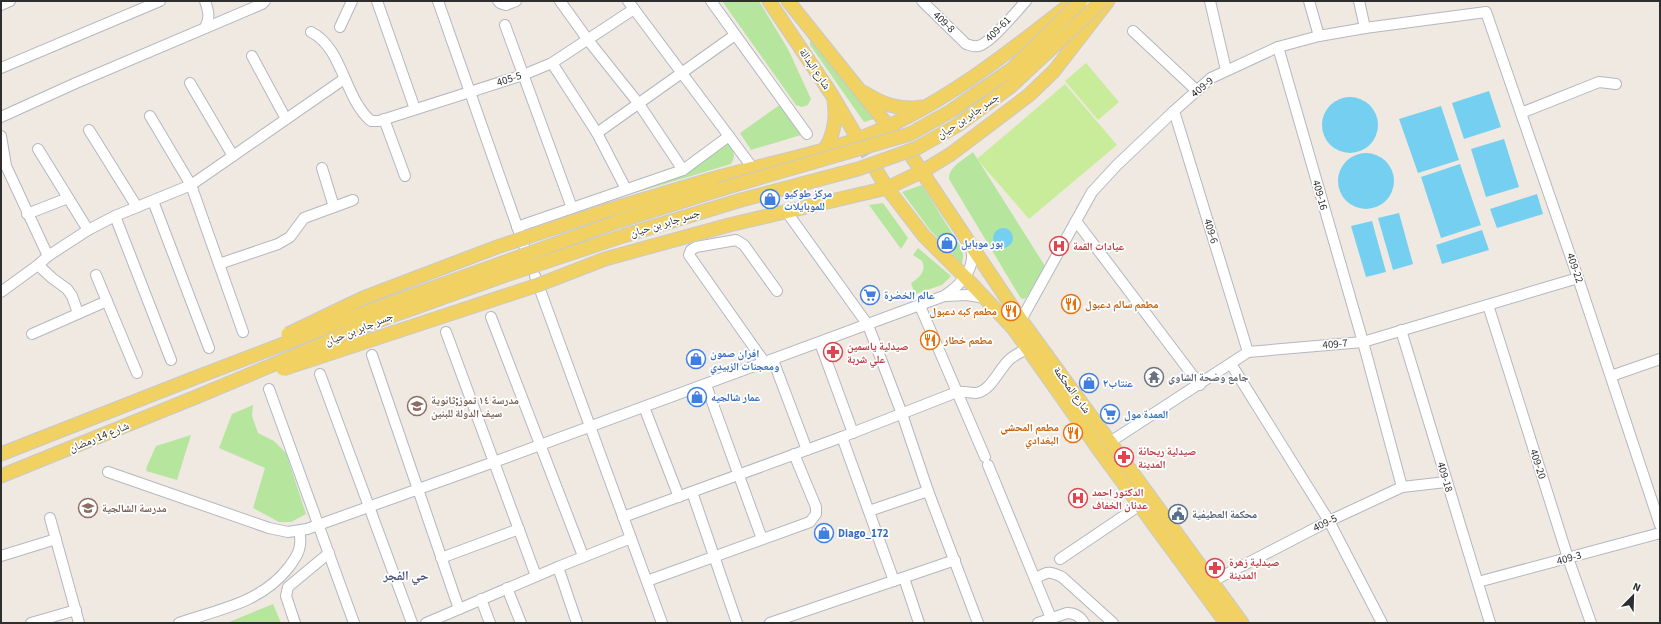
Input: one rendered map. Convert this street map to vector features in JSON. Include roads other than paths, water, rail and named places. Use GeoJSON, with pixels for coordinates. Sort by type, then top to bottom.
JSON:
{"type":"FeatureCollection","features":[{"type":"Feature","properties":{"kind":"main road","name":"شارع البدالة"},"geometry":{"type":"LineString","coordinates":[[769,1],[832,95],[860,141]]}},
{"type":"Feature","properties":{"kind":"main road","name":"شارع البدالة"},"geometry":{"type":"LineString","coordinates":[[788,1],[856,88],[891,129]]}},
{"type":"Feature","properties":{"kind":"main road"},"geometry":{"type":"LineString","coordinates":[[192,379],[363,298],[497,247],[605,211],[752,168],[860,141],[891,129],[979,73],[1074,1]]}},
{"type":"Feature","properties":{"kind":"main road","name":"جسر جابر بن حيان"},"geometry":{"type":"LineString","coordinates":[[192,379],[376,308],[619,221],[731,186],[910,134],[951,111],[1012,69],[1081,1]]}},
{"type":"Feature","properties":{"kind":"main road","name":"جسر جابر بن حيان"},"geometry":{"type":"LineString","coordinates":[[196,397],[375,322],[506,275],[623,236],[741,200],[858,169],[917,148],[958,126],[1010,87],[1102,1]]}},
{"type":"Feature","properties":{"kind":"main road"},"geometry":{"type":"LineString","coordinates":[[196,397],[538,285],[606,259],[729,225],[887,188],[923,171],[952,154],[1013,108],[1054,71],[1108,1]]}},
{"type":"Feature","properties":{"kind":"main road"},"geometry":{"type":"LineString","coordinates":[[856,88],[890,106],[909,108],[927,105]]}},
{"type":"Feature","properties":{"kind":"main road"},"geometry":{"type":"LineString","coordinates":[[825,149],[834,129],[836,118],[832,95]]}},
{"type":"Feature","properties":{"kind":"main road","name":"شارع المحكمة"},"geometry":{"type":"LineString","coordinates":[[912,157],[923,171],[1021,320],[1242,623]]}},
{"type":"Feature","properties":{"kind":"main road","name":"شارع المحكمة"},"geometry":{"type":"LineString","coordinates":[[876,170],[887,188],[924,236],[1013,328],[1226,623]]}},
{"type":"Feature","properties":{"kind":"main road","name":"شارع 14 رمضان"},"geometry":{"type":"LineString","coordinates":[[1,454],[192,379]]}},
{"type":"Feature","properties":{"kind":"main road","name":"شارع 14 رمضان"},"geometry":{"type":"LineString","coordinates":[[1,476],[196,397]]}},
{"type":"Feature","properties":{"kind":"street"},"geometry":{"type":"LineString","coordinates":[[1,5],[10,1]]}},
{"type":"Feature","properties":{"kind":"street"},"geometry":{"type":"LineString","coordinates":[[1,68],[160,1]]}},
{"type":"Feature","properties":{"kind":"street"},"geometry":{"type":"LineString","coordinates":[[205,1],[209,12],[209,20],[205,28]]}},
{"type":"Feature","properties":{"kind":"street"},"geometry":{"type":"LineString","coordinates":[[1,117],[76,83],[262,4],[264,1]]}},
{"type":"Feature","properties":{"kind":"street"},"geometry":{"type":"LineString","coordinates":[[340,27],[352,1]]}},
{"type":"Feature","properties":{"kind":"street"},"geometry":{"type":"LineString","coordinates":[[377,1],[415,109]]}},
{"type":"Feature","properties":{"kind":"street"},"geometry":{"type":"LineString","coordinates":[[438,1],[471,91],[524,246]]}},
{"type":"Feature","properties":{"kind":"street"},"geometry":{"type":"LineString","coordinates":[[498,1],[506,5],[516,1]]}},
{"type":"Feature","properties":{"kind":"street"},"geometry":{"type":"LineString","coordinates":[[560,1],[588,40],[638,104],[683,170]]}},
{"type":"Feature","properties":{"kind":"street"},"geometry":{"type":"LineString","coordinates":[[711,1],[806,134]]}},
{"type":"Feature","properties":{"kind":"street","name":"409-8"},"geometry":{"type":"LineString","coordinates":[[922,1],[966,44]]}},
{"type":"Feature","properties":{"kind":"street","name":"409-61"},"geometry":{"type":"LineString","coordinates":[[966,44],[979,46],[988,42],[1026,1]]}},
{"type":"Feature","properties":{"kind":"street"},"geometry":{"type":"LineString","coordinates":[[1210,1],[1226,70]]}},
{"type":"Feature","properties":{"kind":"street"},"geometry":{"type":"LineString","coordinates":[[1310,1],[1318,36]]}},
{"type":"Feature","properties":{"kind":"street"},"geometry":{"type":"LineString","coordinates":[[1359,1],[1365,28]]}},
{"type":"Feature","properties":{"kind":"street"},"geometry":{"type":"LineString","coordinates":[[631,5],[752,168]]}},
{"type":"Feature","properties":{"kind":"street","name":"405-5"},"geometry":{"type":"LineString","coordinates":[[344,79],[365,116],[371,121],[384,119],[523,75],[552,63],[588,40],[631,5]]}},
{"type":"Feature","properties":{"kind":"street","name":"409-9"},"geometry":{"type":"LineString","coordinates":[[1021,320],[1092,192],[1117,165],[1196,90],[1211,78],[1278,47],[1318,36],[1365,28],[1486,12]]}},
{"type":"Feature","properties":{"kind":"street","name":"409-22"},"geometry":{"type":"LineString","coordinates":[[1486,12],[1578,278],[1660,525]]}},
{"type":"Feature","properties":{"kind":"street"},"geometry":{"type":"LineString","coordinates":[[505,26],[572,208]]}},
{"type":"Feature","properties":{"kind":"street"},"geometry":{"type":"LineString","coordinates":[[1134,31],[1196,90]]}},
{"type":"Feature","properties":{"kind":"street"},"geometry":{"type":"LineString","coordinates":[[1,292],[48,256],[88,230],[115,216],[191,186],[344,79],[326,43],[311,32]]}},
{"type":"Feature","properties":{"kind":"street"},"geometry":{"type":"LineString","coordinates":[[597,133],[735,35]]}},
{"type":"Feature","properties":{"kind":"street","name":"409-16"},"geometry":{"type":"LineString","coordinates":[[1278,47],[1363,342],[1402,487]]}},
{"type":"Feature","properties":{"kind":"street"},"geometry":{"type":"LineString","coordinates":[[252,56],[286,119]]}},
{"type":"Feature","properties":{"kind":"street"},"geometry":{"type":"LineString","coordinates":[[552,63],[597,133],[626,189]]}},
{"type":"Feature","properties":{"kind":"street"},"geometry":{"type":"LineString","coordinates":[[1521,113],[1599,82],[1616,84]]}},
{"type":"Feature","properties":{"kind":"street"},"geometry":{"type":"LineString","coordinates":[[190,83],[233,156]]}},
{"type":"Feature","properties":{"kind":"street","name":"409-6"},"geometry":{"type":"LineString","coordinates":[[1174,111],[1248,352]]}},
{"type":"Feature","properties":{"kind":"street"},"geometry":{"type":"LineString","coordinates":[[150,116],[191,186],[243,332]]}},
{"type":"Feature","properties":{"kind":"street"},"geometry":{"type":"LineString","coordinates":[[384,119],[405,176]]}},
{"type":"Feature","properties":{"kind":"street"},"geometry":{"type":"LineString","coordinates":[[89,130],[137,207]]}},
{"type":"Feature","properties":{"kind":"street"},"geometry":{"type":"LineString","coordinates":[[1,136],[6,166],[27,214],[48,256]]}},
{"type":"Feature","properties":{"kind":"street"},"geometry":{"type":"LineString","coordinates":[[517,227],[683,170],[729,136]]}},
{"type":"Feature","properties":{"kind":"street"},"geometry":{"type":"LineString","coordinates":[[38,149],[88,230]]}},
{"type":"Feature","properties":{"kind":"street"},"geometry":{"type":"LineString","coordinates":[[322,168],[334,207]]}},
{"type":"Feature","properties":{"kind":"street"},"geometry":{"type":"LineString","coordinates":[[27,214],[68,198]]}},
{"type":"Feature","properties":{"kind":"street"},"geometry":{"type":"LineString","coordinates":[[219,264],[278,244],[290,238],[304,218],[353,200]]}},
{"type":"Feature","properties":{"kind":"street"},"geometry":{"type":"LineString","coordinates":[[153,201],[209,348]]}},
{"type":"Feature","properties":{"kind":"street"},"geometry":{"type":"LineString","coordinates":[[786,211],[868,325],[978,623]]}},
{"type":"Feature","properties":{"kind":"street"},"geometry":{"type":"LineString","coordinates":[[115,216],[171,360]]}},
{"type":"Feature","properties":{"kind":"street"},"geometry":{"type":"LineString","coordinates":[[1076,221],[1200,385]]}},
{"type":"Feature","properties":{"kind":"street"},"geometry":{"type":"LineString","coordinates":[[777,291],[741,241],[736,240],[722,242],[696,247],[691,250],[689,255],[769,362],[807,450]]}},
{"type":"Feature","properties":{"kind":"street"},"geometry":{"type":"LineString","coordinates":[[108,472],[269,528],[288,532],[318,526],[769,362],[944,296],[952,291],[965,277],[972,261],[970,244]]}},
{"type":"Feature","properties":{"kind":"street"},"geometry":{"type":"LineString","coordinates":[[38,265],[67,289],[72,296],[78,313]]}},
{"type":"Feature","properties":{"kind":"street"},"geometry":{"type":"LineString","coordinates":[[96,274],[136,374]]}},
{"type":"Feature","properties":{"kind":"street"},"geometry":{"type":"LineString","coordinates":[[535,276],[662,623]]}},
{"type":"Feature","properties":{"kind":"street","name":"409-7"},"geometry":{"type":"LineString","coordinates":[[1248,352],[1363,342],[1578,278]]}},
{"type":"Feature","properties":{"kind":"street"},"geometry":{"type":"LineString","coordinates":[[944,296],[967,295],[985,298]]}},
{"type":"Feature","properties":{"kind":"street"},"geometry":{"type":"LineString","coordinates":[[32,334],[107,301]]}},
{"type":"Feature","properties":{"kind":"street","name":"409-20"},"geometry":{"type":"LineString","coordinates":[[1488,305],[1568,558],[1591,623]]}},
{"type":"Feature","properties":{"kind":"street"},"geometry":{"type":"LineString","coordinates":[[920,306],[1051,618]]}},
{"type":"Feature","properties":{"kind":"street"},"geometry":{"type":"LineString","coordinates":[[491,317],[583,556]]}},
{"type":"Feature","properties":{"kind":"street","name":"409-18"},"geometry":{"type":"LineString","coordinates":[[1401,330],[1490,623]]}},
{"type":"Feature","properties":{"kind":"street"},"geometry":{"type":"LineString","coordinates":[[446,332],[536,576]]}},
{"type":"Feature","properties":{"kind":"street"},"geometry":{"type":"LineString","coordinates":[[820,343],[853,433]]}},
{"type":"Feature","properties":{"kind":"street"},"geometry":{"type":"LineString","coordinates":[[623,517],[853,433],[957,392],[968,391],[976,393],[983,390],[990,383],[1003,365],[1027,348]]}},
{"type":"Feature","properties":{"kind":"street"},"geometry":{"type":"LineString","coordinates":[[1110,442],[1200,385],[1248,352]]}},
{"type":"Feature","properties":{"kind":"street"},"geometry":{"type":"LineString","coordinates":[[372,355],[459,609]]}},
{"type":"Feature","properties":{"kind":"street"},"geometry":{"type":"LineString","coordinates":[[1611,376],[1660,359]]}},
{"type":"Feature","properties":{"kind":"street"},"geometry":{"type":"LineString","coordinates":[[1231,364],[1329,521],[1382,623]]}},
{"type":"Feature","properties":{"kind":"street"},"geometry":{"type":"LineString","coordinates":[[320,374],[412,623]]}},
{"type":"Feature","properties":{"kind":"street"},"geometry":{"type":"LineString","coordinates":[[706,385],[762,539]]}},
{"type":"Feature","properties":{"kind":"street"},"geometry":{"type":"LineString","coordinates":[[269,389],[354,623]]}},
{"type":"Feature","properties":{"kind":"street"},"geometry":{"type":"LineString","coordinates":[[644,407],[679,497]]}},
{"type":"Feature","properties":{"kind":"street"},"geometry":{"type":"LineString","coordinates":[[842,437],[869,511],[919,623]]}},
{"type":"Feature","properties":{"kind":"street"},"geometry":{"type":"LineString","coordinates":[[647,581],[810,522],[816,514],[816,507],[794,454]]}},
{"type":"Feature","properties":{"kind":"street","name":"409-5"},"geometry":{"type":"LineString","coordinates":[[1211,582],[1329,521],[1402,487],[1446,482]]}},
{"type":"Feature","properties":{"kind":"street"},"geometry":{"type":"LineString","coordinates":[[869,511],[928,491]]}},
{"type":"Feature","properties":{"kind":"street"},"geometry":{"type":"LineString","coordinates":[[692,492],[713,557],[737,623]]}},
{"type":"Feature","properties":{"kind":"street"},"geometry":{"type":"LineString","coordinates":[[1060,559],[1140,505]]}},
{"type":"Feature","properties":{"kind":"street"},"geometry":{"type":"LineString","coordinates":[[50,518],[79,623]]}},
{"type":"Feature","properties":{"kind":"street"},"geometry":{"type":"LineString","coordinates":[[441,558],[519,529]]}},
{"type":"Feature","properties":{"kind":"street"},"geometry":{"type":"LineString","coordinates":[[179,623],[243,602],[267,590],[284,573],[299,553],[301,539],[299,531]]}},
{"type":"Feature","properties":{"kind":"street","name":"409-3"},"geometry":{"type":"LineString","coordinates":[[1478,582],[1660,533]]}},
{"type":"Feature","properties":{"kind":"street"},"geometry":{"type":"LineString","coordinates":[[432,622],[507,588],[583,556],[631,538]]}},
{"type":"Feature","properties":{"kind":"street"},"geometry":{"type":"LineString","coordinates":[[1,556],[56,539]]}},
{"type":"Feature","properties":{"kind":"street"},"geometry":{"type":"LineString","coordinates":[[295,623],[286,596],[288,587],[329,553]]}},
{"type":"Feature","properties":{"kind":"street"},"geometry":{"type":"LineString","coordinates":[[775,622],[954,560]]}},
{"type":"Feature","properties":{"kind":"street"},"geometry":{"type":"LineString","coordinates":[[558,567],[577,623]]}},
{"type":"Feature","properties":{"kind":"street"},"geometry":{"type":"LineString","coordinates":[[1035,579],[1044,573],[1052,572],[1062,577],[1113,623]]}},
{"type":"Feature","properties":{"kind":"street"},"geometry":{"type":"LineString","coordinates":[[507,588],[521,623]]}},
{"type":"Feature","properties":{"kind":"street"},"geometry":{"type":"LineString","coordinates":[[481,599],[490,623]]}},
{"type":"Feature","properties":{"kind":"street"},"geometry":{"type":"LineString","coordinates":[[1038,623],[1067,613],[1081,619],[1093,604]]}},
{"type":"Feature","properties":{"kind":"street"},"geometry":{"type":"LineString","coordinates":[[31,623],[76,610]]}},
{"type":"Feature","properties":{"kind":"water"},"geometry":{"type":"Polygon","coordinates":[[[1489,91],[1501,127],[1464,139],[1452,103],[1489,91]]]}},
{"type":"Feature","properties":{"kind":"water"},"geometry":{"type":"Polygon","coordinates":[[[1350,97],[1361,99],[1370,105],[1376,114],[1378,125],[1376,136],[1370,145],[1361,151],[1350,153],[1339,151],[1330,145],[1324,136],[1322,125],[1324,114],[1330,105],[1339,99],[1350,97]]]}},
{"type":"Feature","properties":{"kind":"water"},"geometry":{"type":"Polygon","coordinates":[[[1441,106],[1459,160],[1418,173],[1399,119],[1441,106]]]}},
{"type":"Feature","properties":{"kind":"water"},"geometry":{"type":"Polygon","coordinates":[[[1504,139],[1519,187],[1486,197],[1471,149],[1504,139]]]}},
{"type":"Feature","properties":{"kind":"water"},"geometry":{"type":"Polygon","coordinates":[[[1366,153],[1377,155],[1386,161],[1392,170],[1394,181],[1392,192],[1386,201],[1377,207],[1366,209],[1355,207],[1346,201],[1340,192],[1338,181],[1340,170],[1346,161],[1355,155],[1366,153]]]}},
{"type":"Feature","properties":{"kind":"water"},"geometry":{"type":"Polygon","coordinates":[[[1460,164],[1481,225],[1441,238],[1421,177],[1460,164]]]}},
{"type":"Feature","properties":{"kind":"water"},"geometry":{"type":"Polygon","coordinates":[[[1537,194],[1543,214],[1497,228],[1490,209],[1537,194]]]}},
{"type":"Feature","properties":{"kind":"water"},"geometry":{"type":"Polygon","coordinates":[[[1399,213],[1413,264],[1393,270],[1378,218],[1399,213]]]}},
{"type":"Feature","properties":{"kind":"water"},"geometry":{"type":"Polygon","coordinates":[[[1372,221],[1386,272],[1366,277],[1351,226],[1372,221]]]}},
{"type":"Feature","properties":{"kind":"water"},"geometry":{"type":"Polygon","coordinates":[[[1003,228],[1010,231],[1013,238],[1010,245],[1003,248],[996,245],[993,238],[996,231],[1003,228]]]}},
{"type":"Feature","properties":{"kind":"water"},"geometry":{"type":"Polygon","coordinates":[[[1482,230],[1489,250],[1442,264],[1436,245],[1482,230]]]}},
{"type":"Feature","properties":{"kind":"tunnel"},"geometry":{"type":"LineString","coordinates":[[861,144],[876,170]]}},
{"type":"Feature","properties":{"kind":"place","name":"مركز طوكيو للموبايلات"},"geometry":{"type":"Point","coordinates":[770,199]}},
{"type":"Feature","properties":{"kind":"place","name":"بور موبايل"},"geometry":{"type":"Point","coordinates":[947,243]}},
{"type":"Feature","properties":{"kind":"place","name":"عيادات القمة"},"geometry":{"type":"Point","coordinates":[1059,246]}},
{"type":"Feature","properties":{"kind":"place","name":"عالم الخضرة"},"geometry":{"type":"Point","coordinates":[870,295]}},
{"type":"Feature","properties":{"kind":"place","name":"مطعم سالم دعبول"},"geometry":{"type":"Point","coordinates":[1071,304]}},
{"type":"Feature","properties":{"kind":"place","name":"مطعم كبه دعبول"},"geometry":{"type":"Point","coordinates":[1011,311]}},
{"type":"Feature","properties":{"kind":"place","name":"مطعم خطار"},"geometry":{"type":"Point","coordinates":[930,340]}},
{"type":"Feature","properties":{"kind":"place","name":"صيدلية ياسمين علي شربة"},"geometry":{"type":"Point","coordinates":[833,352]}},
{"type":"Feature","properties":{"kind":"place","name":"افران صمون ومعجنات الزبيدي"},"geometry":{"type":"Point","coordinates":[696,359]}},
{"type":"Feature","properties":{"kind":"place","name":"جامع وضحة الشاوي"},"geometry":{"type":"Point","coordinates":[1154,377]}},
{"type":"Feature","properties":{"kind":"place","name":"عنتاب٢"},"geometry":{"type":"Point","coordinates":[1089,383]}},
{"type":"Feature","properties":{"kind":"place","name":"عمار شالجيه"},"geometry":{"type":"Point","coordinates":[697,397]}},
{"type":"Feature","properties":{"kind":"place","name":"مدرسة ١٤ تموز;ثانوية سيف الدولة للبنين"},"geometry":{"type":"Point","coordinates":[417,406]}},
{"type":"Feature","properties":{"kind":"place","name":"العمدة مول"},"geometry":{"type":"Point","coordinates":[1110,414]}},
{"type":"Feature","properties":{"kind":"place","name":"مطعم المحشي البغدادي"},"geometry":{"type":"Point","coordinates":[1073,433]}},
{"type":"Feature","properties":{"kind":"place","name":"صيدلية ريحانة المدينة"},"geometry":{"type":"Point","coordinates":[1124,457]}},
{"type":"Feature","properties":{"kind":"place","name":"الدكتور احمد عدنان الخفاف"},"geometry":{"type":"Point","coordinates":[1078,498]}},
{"type":"Feature","properties":{"kind":"place","name":"مدرسة الشالجية"},"geometry":{"type":"Point","coordinates":[88,508]}},
{"type":"Feature","properties":{"kind":"place","name":"محكمة العطيفية"},"geometry":{"type":"Point","coordinates":[1178,514]}},
{"type":"Feature","properties":{"kind":"place","name":"Diago_172"},"geometry":{"type":"Point","coordinates":[824,533]}},
{"type":"Feature","properties":{"kind":"place","name":"صيدلية زهرة المدينة"},"geometry":{"type":"Point","coordinates":[1215,568]}},
{"type":"Feature","properties":{"kind":"district","name":"حي الفجر"},"geometry":{"type":"Point","coordinates":[406,576]}}]}
